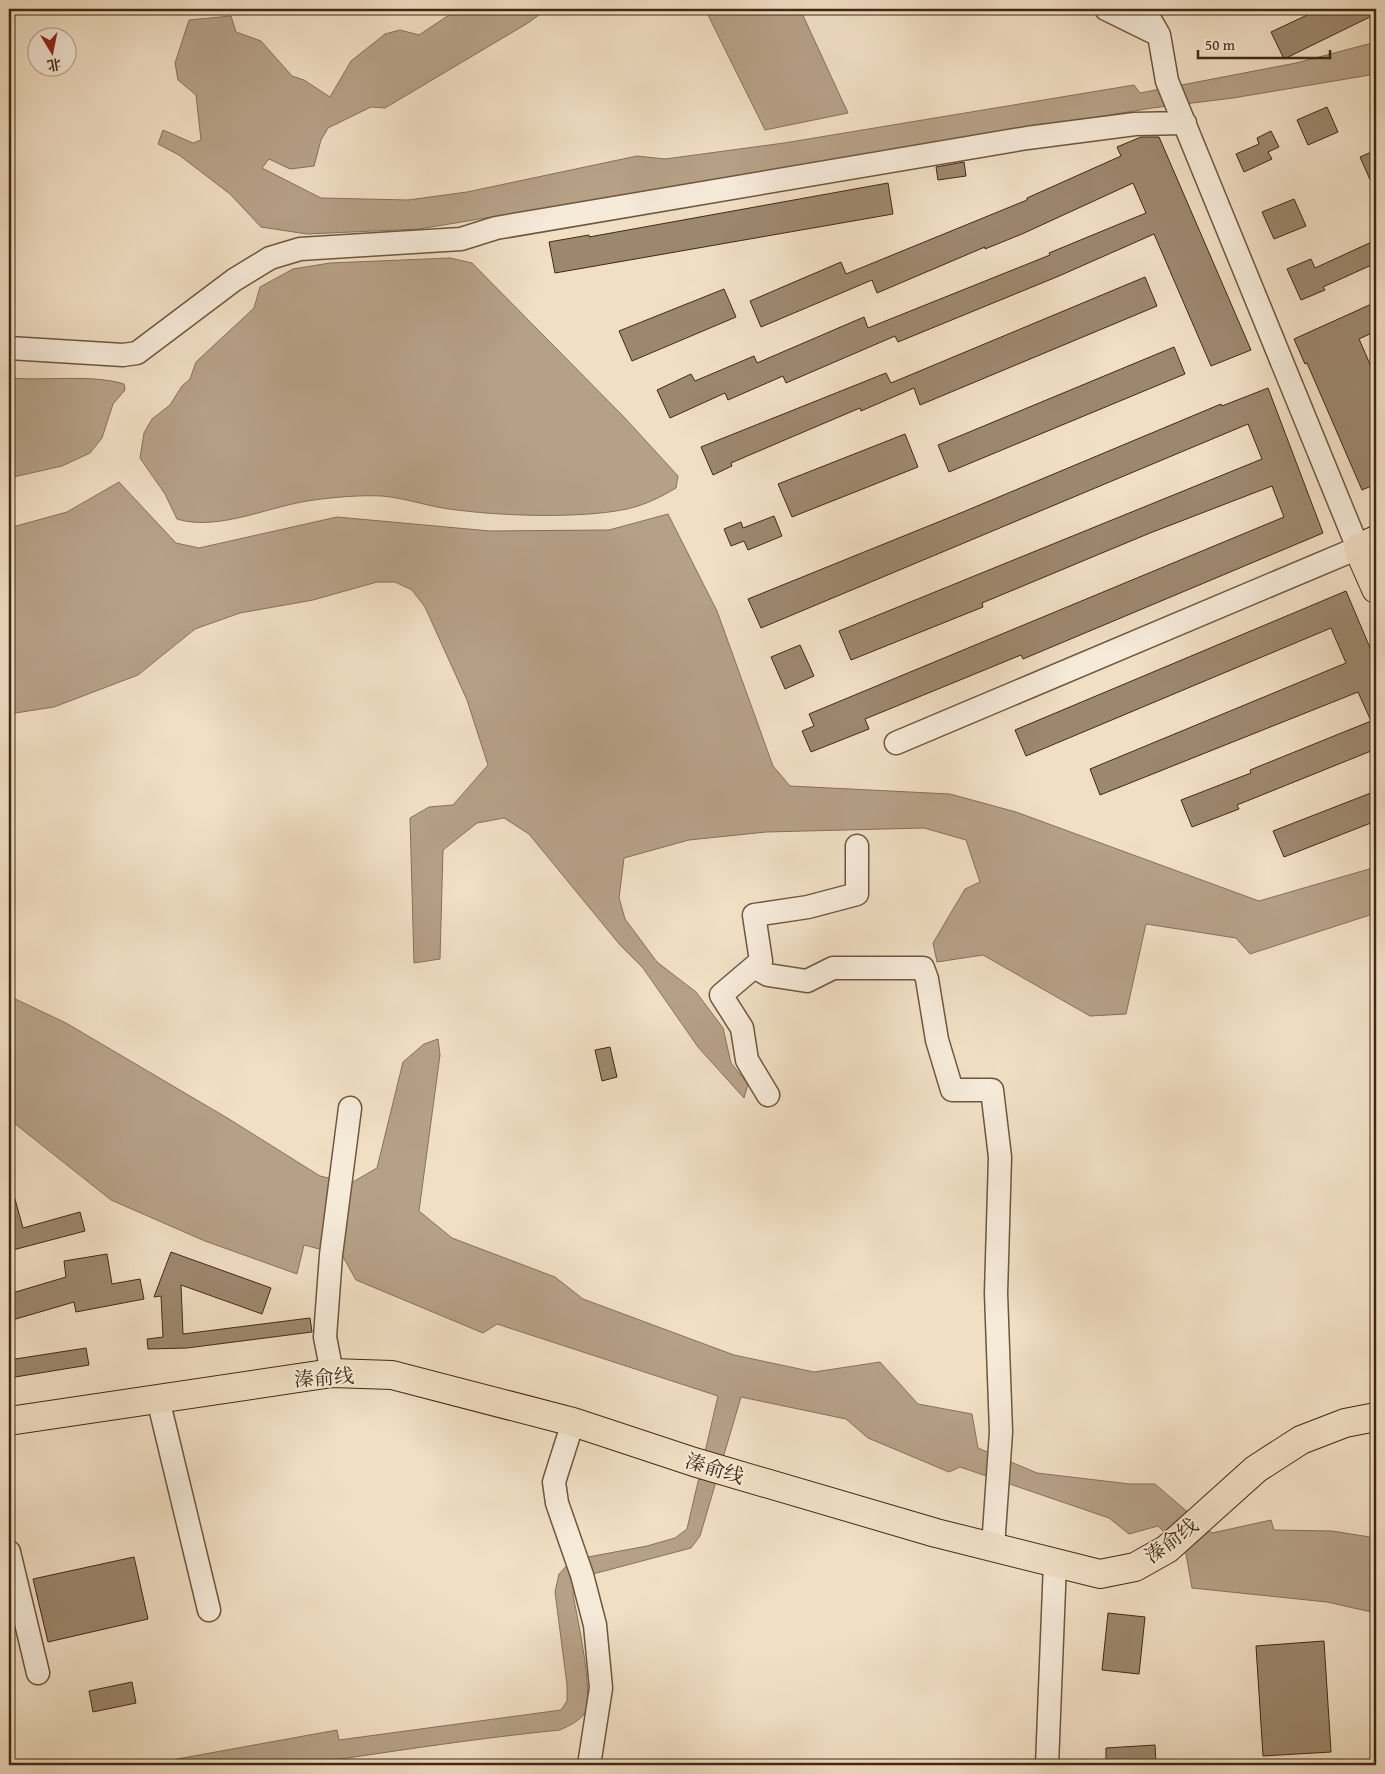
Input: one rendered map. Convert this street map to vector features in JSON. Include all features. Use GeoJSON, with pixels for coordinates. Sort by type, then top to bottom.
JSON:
{"type":"FeatureCollection","features":[{"type":"Feature","properties":{"kind":"main road"},"geometry":{"type":"LineString","coordinates":[[1367,544],[1376,589]]}},
{"type":"Feature","properties":{"kind":"main road","name":"溱俞线"},"geometry":{"type":"LineString","coordinates":[[9,1421],[332,1373],[392,1375],[573,1422],[694,1462],[936,1534],[1100,1574],[1135,1567],[1167,1549],[1256,1469],[1301,1440],[1345,1423],[1376,1417]]}},
{"type":"Feature","properties":{"kind":"street"},"geometry":{"type":"LineString","coordinates":[[1106,9],[1159,35]]}},
{"type":"Feature","properties":{"kind":"street"},"geometry":{"type":"LineString","coordinates":[[896,743],[1367,544],[1182,117],[1167,81],[1159,35],[1144,9]]}},
{"type":"Feature","properties":{"kind":"street"},"geometry":{"type":"LineString","coordinates":[[9,348],[123,355],[137,353],[234,280],[270,258],[300,249],[461,239],[496,228],[1027,138],[1182,117]]}},
{"type":"Feature","properties":{"kind":"street"},"geometry":{"type":"LineString","coordinates":[[768,1095],[747,1060],[742,1028],[721,996],[761,961],[754,915],[808,907],[857,894],[857,846]]}},
{"type":"Feature","properties":{"kind":"street"},"geometry":{"type":"LineString","coordinates":[[754,967],[768,975],[807,981],[833,968],[923,968],[928,978],[937,1040],[952,1090],[992,1090],[1000,1157],[996,1293],[1001,1432],[993,1548]]}},
{"type":"Feature","properties":{"kind":"street"},"geometry":{"type":"LineString","coordinates":[[332,1373],[325,1337],[331,1255],[350,1108]]}},
{"type":"Feature","properties":{"kind":"street"},"geometry":{"type":"LineString","coordinates":[[158,1399],[210,1610]]}},
{"type":"Feature","properties":{"kind":"street"},"geometry":{"type":"LineString","coordinates":[[573,1422],[554,1482],[557,1503],[582,1575],[595,1625],[601,1688],[589,1765]]}},
{"type":"Feature","properties":{"kind":"street"},"geometry":{"type":"LineString","coordinates":[[9,1552],[38,1673]]}},
{"type":"Feature","properties":{"kind":"street"},"geometry":{"type":"LineString","coordinates":[[1047,1765],[1055,1563]]}},
{"type":"Feature","properties":{"kind":"shaded area"},"geometry":{"type":"Polygon","coordinates":[[[458,9],[547,9],[528,23],[385,108],[371,107],[328,128],[321,140],[314,166],[290,169],[269,159],[262,168],[321,198],[408,200],[467,192],[637,156],[665,159],[784,143],[1134,85],[1140,93],[1296,63],[1376,42],[1376,74],[1233,98],[1152,108],[419,229],[307,234],[261,227],[230,194],[179,155],[158,144],[163,130],[193,143],[201,140],[196,95],[178,80],[175,63],[189,20],[231,16],[236,32],[261,41],[292,76],[304,80],[330,97],[351,61],[385,34],[400,30],[419,35],[458,9]]]}},
{"type":"Feature","properties":{"kind":"shaded area"},"geometry":{"type":"Polygon","coordinates":[[[705,9],[800,9],[848,113],[765,130],[705,9]]]}},
{"type":"Feature","properties":{"kind":"shaded area"},"geometry":{"type":"Polygon","coordinates":[[[450,258],[472,263],[623,416],[678,476],[676,488],[665,495],[634,507],[586,514],[491,513],[441,508],[391,497],[366,496],[314,500],[227,520],[193,522],[177,519],[165,494],[140,458],[144,433],[152,419],[170,405],[182,386],[190,379],[196,362],[254,308],[260,287],[293,269],[330,263],[450,258]]]}},
{"type":"Feature","properties":{"kind":"shaded area"},"geometry":{"type":"Polygon","coordinates":[[[9,378],[98,379],[124,384],[125,390],[113,404],[102,438],[90,453],[62,466],[9,478],[9,378]]]}},
{"type":"Feature","properties":{"kind":"shaded area"},"geometry":{"type":"Polygon","coordinates":[[[119,482],[176,543],[199,548],[337,517],[490,531],[609,530],[668,514],[717,611],[773,766],[790,786],[950,794],[1016,812],[1259,901],[1376,867],[1376,913],[1250,954],[1236,938],[1146,924],[1126,1014],[1090,1016],[983,955],[937,962],[933,943],[965,889],[980,882],[966,840],[924,828],[766,832],[689,840],[624,858],[619,898],[625,919],[657,962],[696,992],[723,1028],[731,1063],[748,1084],[744,1098],[698,1047],[643,968],[620,945],[529,834],[504,818],[477,823],[443,850],[440,959],[414,963],[410,818],[429,807],[453,805],[488,765],[467,700],[425,607],[412,590],[395,582],[377,582],[313,600],[240,613],[195,629],[138,675],[54,707],[9,714],[9,528],[67,512],[119,482]]]}},
{"type":"Feature","properties":{"kind":"shaded area"},"geometry":{"type":"Polygon","coordinates":[[[9,996],[66,1023],[229,1119],[320,1176],[351,1183],[377,1168],[403,1062],[424,1044],[438,1039],[440,1055],[419,1211],[452,1238],[555,1277],[583,1299],[734,1355],[814,1372],[880,1362],[918,1404],[972,1414],[978,1448],[1037,1473],[1130,1484],[1155,1484],[1212,1533],[1271,1520],[1274,1530],[1332,1531],[1376,1538],[1376,1613],[1327,1602],[1192,1588],[1186,1554],[1158,1526],[1129,1534],[1109,1518],[960,1467],[949,1472],[868,1438],[846,1419],[741,1397],[700,1536],[691,1548],[593,1574],[577,1582],[573,1594],[586,1672],[587,1702],[585,1712],[574,1723],[560,1730],[470,1740],[314,1763],[144,1765],[337,1730],[339,1740],[561,1710],[567,1701],[567,1685],[555,1592],[559,1574],[570,1562],[647,1546],[675,1538],[687,1529],[718,1396],[497,1324],[483,1333],[356,1280],[342,1255],[304,1245],[297,1274],[205,1241],[111,1200],[9,1119],[9,996]]]}},
{"type":"Feature","properties":{"kind":"building"},"geometry":{"type":"Polygon","coordinates":[[[1320,9],[1376,9],[1376,14],[1284,59],[1271,32],[1320,9]]]}},
{"type":"Feature","properties":{"kind":"building"},"geometry":{"type":"Polygon","coordinates":[[[1327,107],[1338,132],[1308,145],[1297,120],[1327,107]]]}},
{"type":"Feature","properties":{"kind":"building"},"geometry":{"type":"Polygon","coordinates":[[[1271,131],[1279,147],[1268,152],[1272,159],[1244,172],[1236,154],[1259,144],[1257,138],[1271,131]]]}},
{"type":"Feature","properties":{"kind":"building"},"geometry":{"type":"Polygon","coordinates":[[[1141,137],[1159,137],[1251,350],[1211,366],[1154,234],[1059,276],[898,342],[895,336],[786,383],[783,376],[728,400],[725,393],[670,418],[657,390],[691,374],[695,381],[754,356],[757,363],[864,317],[868,328],[1050,255],[1049,253],[1146,213],[1133,183],[1022,234],[985,249],[985,247],[877,293],[872,280],[761,327],[750,301],[841,262],[846,274],[1027,200],[1027,198],[1121,156],[1117,147],[1141,137]]]}},
{"type":"Feature","properties":{"kind":"building"},"geometry":{"type":"Polygon","coordinates":[[[1376,150],[1376,193],[1360,157],[1376,150]]]}},
{"type":"Feature","properties":{"kind":"building"},"geometry":{"type":"Polygon","coordinates":[[[964,162],[966,176],[938,180],[936,167],[964,162]]]}},
{"type":"Feature","properties":{"kind":"building"},"geometry":{"type":"Polygon","coordinates":[[[888,183],[893,214],[555,273],[549,242],[589,235],[589,237],[888,183]]]}},
{"type":"Feature","properties":{"kind":"building"},"geometry":{"type":"Polygon","coordinates":[[[1294,199],[1306,226],[1274,239],[1262,212],[1294,199]]]}},
{"type":"Feature","properties":{"kind":"building"},"geometry":{"type":"Polygon","coordinates":[[[1376,240],[1376,263],[1323,287],[1325,290],[1301,300],[1287,269],[1311,259],[1315,268],[1376,240]]]}},
{"type":"Feature","properties":{"kind":"building"},"geometry":{"type":"Polygon","coordinates":[[[1145,277],[1157,306],[920,405],[914,388],[861,411],[860,408],[731,463],[732,466],[713,475],[701,447],[886,373],[891,383],[1145,277]]]}},
{"type":"Feature","properties":{"kind":"building"},"geometry":{"type":"Polygon","coordinates":[[[724,289],[736,317],[632,361],[619,331],[724,289]]]}},
{"type":"Feature","properties":{"kind":"building"},"geometry":{"type":"Polygon","coordinates":[[[1376,302],[1376,331],[1359,339],[1376,378],[1376,484],[1362,490],[1307,363],[1305,364],[1294,339],[1376,302]]]}},
{"type":"Feature","properties":{"kind":"building"},"geometry":{"type":"Polygon","coordinates":[[[1174,347],[1185,374],[949,472],[938,445],[1174,347]]]}},
{"type":"Feature","properties":{"kind":"building"},"geometry":{"type":"Polygon","coordinates":[[[1268,388],[1323,533],[1023,659],[1021,655],[865,719],[869,729],[811,752],[802,731],[814,726],[809,714],[1284,517],[1272,486],[1150,533],[982,603],[983,607],[851,660],[839,631],[1262,459],[1248,424],[761,628],[748,599],[963,512],[1221,404],[1222,406],[1268,388]]]}},
{"type":"Feature","properties":{"kind":"building"},"geometry":{"type":"Polygon","coordinates":[[[905,434],[918,467],[792,517],[778,484],[905,434]]]}},
{"type":"Feature","properties":{"kind":"building"},"geometry":{"type":"Polygon","coordinates":[[[774,516],[782,536],[748,550],[744,541],[731,546],[724,529],[741,522],[743,528],[774,516]]]}},
{"type":"Feature","properties":{"kind":"building"},"geometry":{"type":"Polygon","coordinates":[[[1346,591],[1376,662],[1376,749],[1237,805],[1239,809],[1192,827],[1181,800],[1251,773],[1250,770],[1371,721],[1358,692],[1100,795],[1090,769],[1346,663],[1331,628],[1026,756],[1015,730],[1346,591]]]}},
{"type":"Feature","properties":{"kind":"building"},"geometry":{"type":"Polygon","coordinates":[[[800,645],[814,676],[785,689],[771,657],[800,645]]]}},
{"type":"Feature","properties":{"kind":"building"},"geometry":{"type":"Polygon","coordinates":[[[1376,791],[1376,821],[1284,857],[1273,831],[1376,791]]]}},
{"type":"Feature","properties":{"kind":"building"},"geometry":{"type":"Polygon","coordinates":[[[610,1047],[617,1077],[602,1081],[595,1050],[610,1047]]]}},
{"type":"Feature","properties":{"kind":"building"},"geometry":{"type":"Polygon","coordinates":[[[13,1192],[23,1228],[80,1212],[85,1231],[9,1251],[9,1193],[13,1192]]]}},
{"type":"Feature","properties":{"kind":"building"},"geometry":{"type":"Polygon","coordinates":[[[171,1252],[271,1288],[262,1314],[181,1285],[183,1334],[310,1318],[312,1332],[187,1348],[148,1349],[147,1339],[163,1337],[161,1296],[154,1297],[171,1252]]]}},
{"type":"Feature","properties":{"kind":"building"},"geometry":{"type":"Polygon","coordinates":[[[107,1254],[112,1284],[140,1279],[144,1299],[76,1312],[74,1302],[9,1321],[9,1294],[66,1277],[64,1261],[107,1254]]]}},
{"type":"Feature","properties":{"kind":"building"},"geometry":{"type":"Polygon","coordinates":[[[86,1348],[89,1365],[9,1378],[9,1360],[86,1348]]]}},
{"type":"Feature","properties":{"kind":"building"},"geometry":{"type":"Polygon","coordinates":[[[134,1557],[148,1619],[48,1642],[33,1579],[134,1557]]]}},
{"type":"Feature","properties":{"kind":"building"},"geometry":{"type":"Polygon","coordinates":[[[1108,1613],[1145,1617],[1139,1674],[1102,1670],[1108,1613]]]}},
{"type":"Feature","properties":{"kind":"building"},"geometry":{"type":"Polygon","coordinates":[[[1324,1641],[1331,1752],[1263,1756],[1256,1646],[1324,1641]]]}},
{"type":"Feature","properties":{"kind":"building"},"geometry":{"type":"Polygon","coordinates":[[[132,1682],[136,1703],[93,1712],[89,1691],[132,1682]]]}},
{"type":"Feature","properties":{"kind":"building"},"geometry":{"type":"Polygon","coordinates":[[[1155,1745],[1156,1765],[1106,1765],[1106,1748],[1155,1745]]]}}]}
